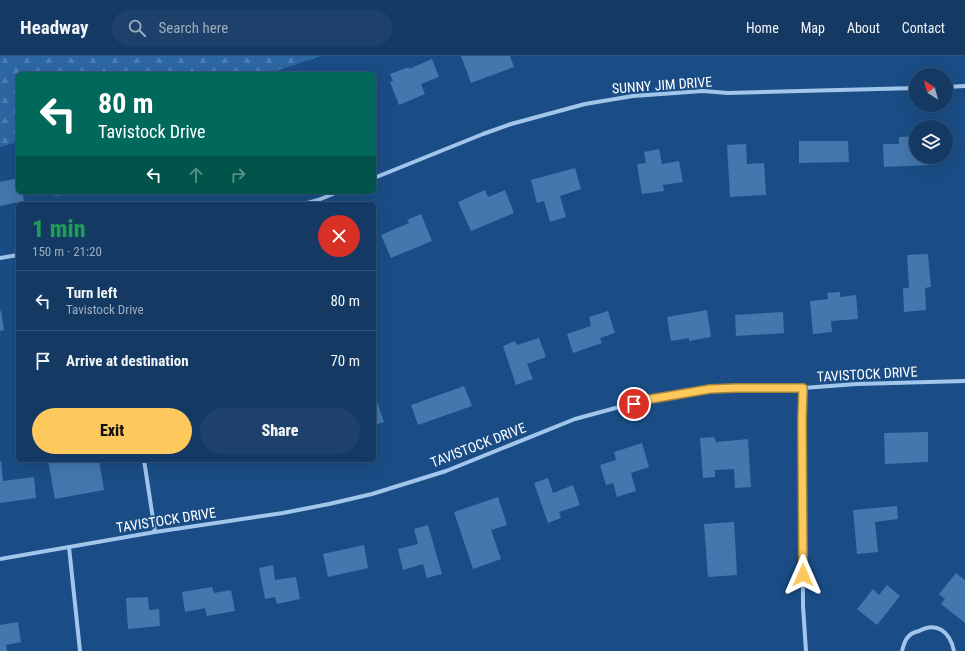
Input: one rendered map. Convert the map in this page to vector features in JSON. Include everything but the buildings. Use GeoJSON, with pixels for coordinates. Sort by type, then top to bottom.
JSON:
{"type":"FeatureCollection","features":[{"type":"Feature","properties":{"kind":"street"},"geometry":{"type":"LineString","coordinates":[[953,87],[965,86]]}},
{"type":"Feature","properties":{"kind":"street","name":"SUNNY JIM DRIVE"},"geometry":{"type":"LineString","coordinates":[[376,177],[511,124],[609,99],[703,91],[728,93],[909,88]]}},
{"type":"Feature","properties":{"kind":"street"},"geometry":{"type":"LineString","coordinates":[[311,202],[333,194]]}},
{"type":"Feature","properties":{"kind":"street"},"geometry":{"type":"LineString","coordinates":[[0,258],[16,255]]}},
{"type":"Feature","properties":{"kind":"street","name":"TAVISTOCK DRIVE"},"geometry":{"type":"LineString","coordinates":[[0,559],[155,532],[283,513],[372,494],[446,470],[575,419],[645,400],[710,389],[803,388],[857,384],[965,381]]}},
{"type":"Feature","properties":{"kind":"street"},"geometry":{"type":"LineString","coordinates":[[803,388],[803,606],[806,651]]}},
{"type":"Feature","properties":{"kind":"street"},"geometry":{"type":"LineString","coordinates":[[144,462],[155,532]]}},
{"type":"Feature","properties":{"kind":"street"},"geometry":{"type":"LineString","coordinates":[[69,547],[80,651]]}},
{"type":"Feature","properties":{"kind":"street"},"geometry":{"type":"LineString","coordinates":[[902,651],[908,636],[923,628],[935,627],[946,632],[953,645],[954,651]]}},
{"type":"Feature","properties":{"kind":"green space"},"geometry":{"type":"Polygon","coordinates":[[[0,56],[321,56],[273,72],[16,72],[16,143],[0,147],[0,56]]]}},
{"type":"Feature","properties":{"kind":"route"},"geometry":{"type":"LineString","coordinates":[[634,404],[645,400],[710,389],[803,388],[803,575]]}}]}
